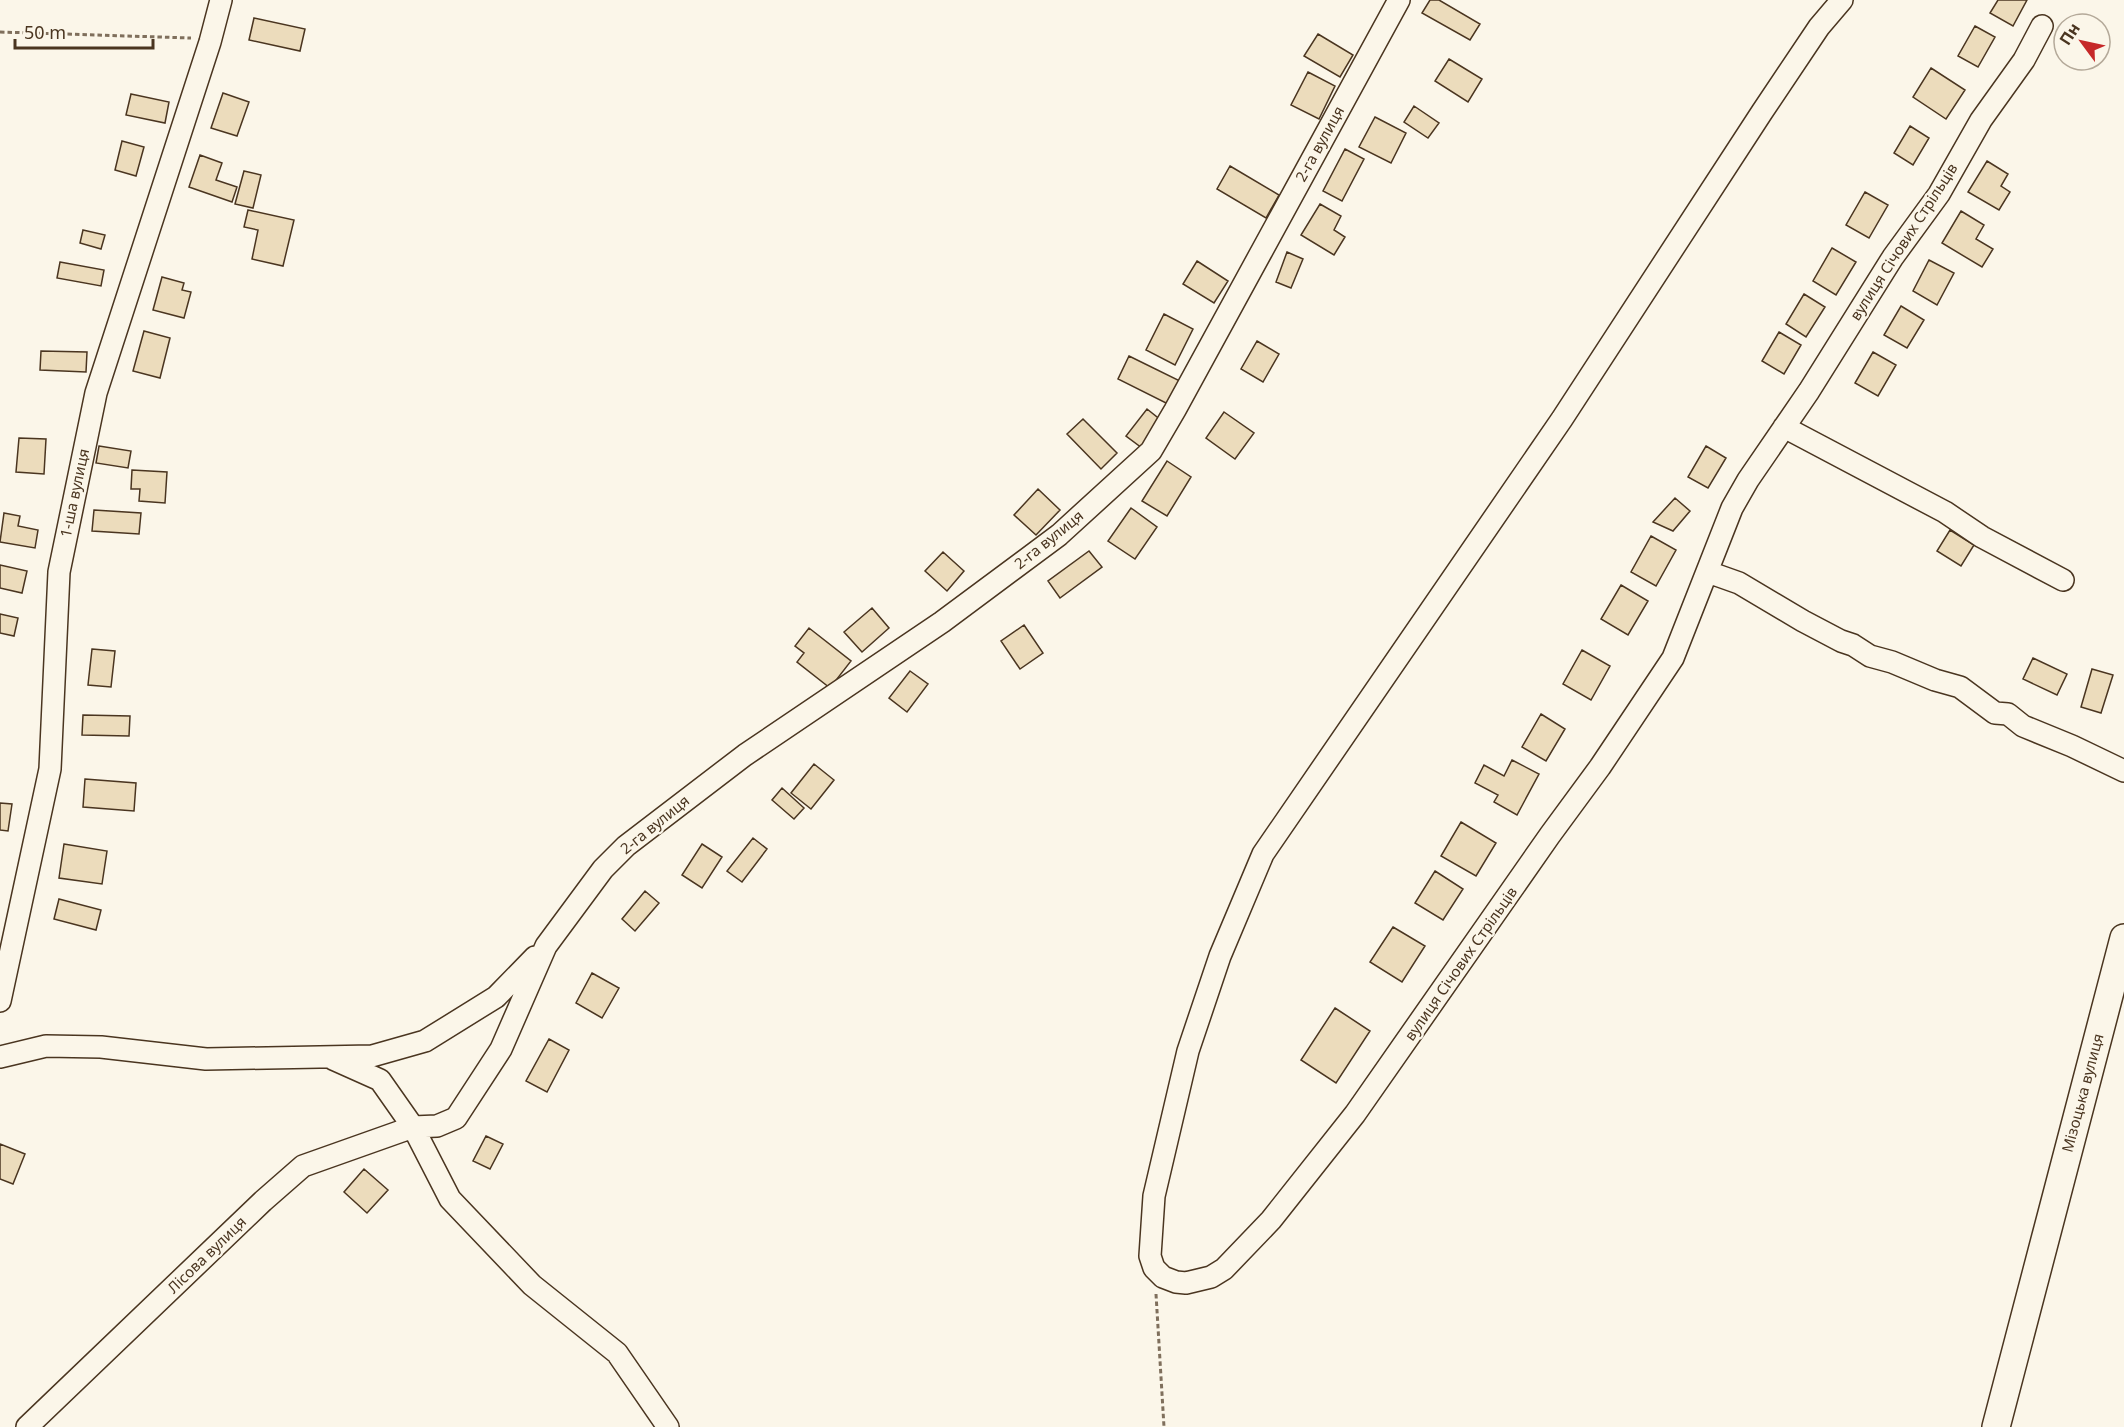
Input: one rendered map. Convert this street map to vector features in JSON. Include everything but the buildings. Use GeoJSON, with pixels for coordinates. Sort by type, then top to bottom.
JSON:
{"type":"FeatureCollection","features":[{"type":"Feature","properties":{"kind":"main road","name":"Мізоцька вулиця"},"geometry":{"type":"LineString","coordinates":[[1996,1427],[2124,938]]}},
{"type":"Feature","properties":{"kind":"street","name":"1-ша вулиця"},"geometry":{"type":"LineString","coordinates":[[0,1001],[50,769],[59,572],[96,393],[210,42],[221,0]]}},
{"type":"Feature","properties":{"kind":"street","name":"2-га вулиця"},"geometry":{"type":"LineString","coordinates":[[327,1056],[372,1056],[425,1041],[496,997],[546,946],[603,869],[626,846],[745,755],[942,622],[1059,535],[1151,451],[1399,0]]}},
{"type":"Feature","properties":{"kind":"street"},"geometry":{"type":"LineString","coordinates":[[1154,1268],[1150,1256],[1154,1196],[1188,1051],[1220,956],[1263,854],[1562,419],[1806,46],[1842,0]]}},
{"type":"Feature","properties":{"kind":"street","name":"вулиця Січових Стрільців"},"geometry":{"type":"LineString","coordinates":[[1154,1268],[1163,1277],[1186,1283],[1211,1277],[1224,1269],[1248,1246],[1297,1188],[1368,1097],[1600,767],[1673,658],[1732,508],[1748,480],[1809,391],[1893,257],[1939,194],[1981,120],[2024,60],[2042,26]]}},
{"type":"Feature","properties":{"kind":"street"},"geometry":{"type":"LineString","coordinates":[[1784,427],[1945,512],[1982,537],[2063,580]]}},
{"type":"Feature","properties":{"kind":"street"},"geometry":{"type":"LineString","coordinates":[[1708,572],[1739,583],[1803,621],[1853,645],[1870,656],[1960,687],[1995,712],[2008,714],[2023,726],[2124,771]]}},
{"type":"Feature","properties":{"kind":"street","name":"2-га вулиця"},"geometry":{"type":"LineString","coordinates":[[414,1126],[437,1126],[456,1118],[501,1049],[546,946]]}},
{"type":"Feature","properties":{"kind":"street"},"geometry":{"type":"LineString","coordinates":[[0,1057],[46,1046],[101,1047],[206,1059],[327,1056],[380,1080],[414,1126],[450,1199],[532,1285],[617,1353],[668,1427]]}},
{"type":"Feature","properties":{"kind":"street","name":"Лісова вулиця"},"geometry":{"type":"LineString","coordinates":[[27,1427],[263,1201],[303,1166],[414,1126]]}},
{"type":"Feature","properties":{"kind":"path"},"geometry":{"type":"LineString","coordinates":[[0,32],[190,38],[210,42]]}},
{"type":"Feature","properties":{"kind":"path"},"geometry":{"type":"LineString","coordinates":[[1154,1268],[1164,1427]]}}]}
